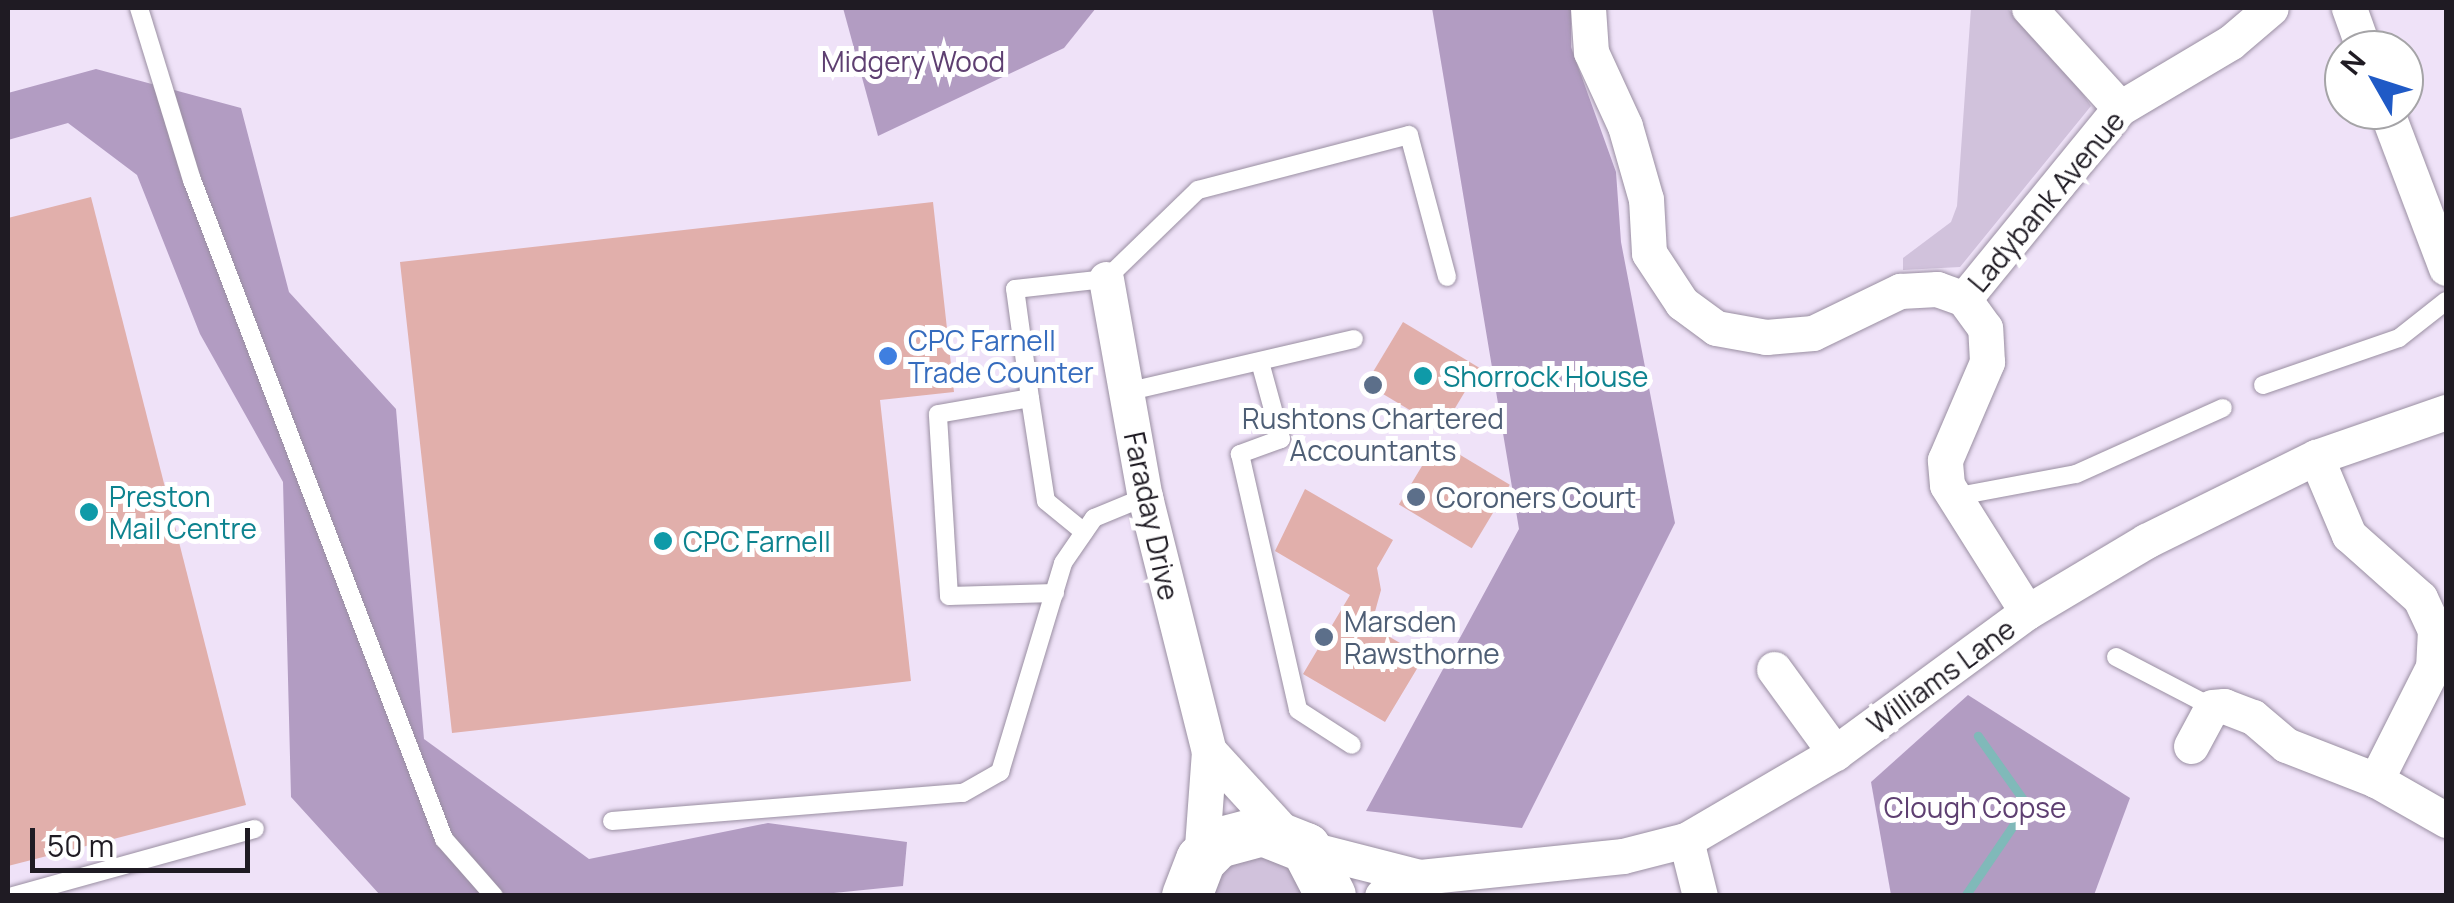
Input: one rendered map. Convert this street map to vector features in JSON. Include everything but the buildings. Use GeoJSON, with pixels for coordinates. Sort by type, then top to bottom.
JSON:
{"type":"FeatureCollection","features":[{"type":"Feature","properties":{"kind":"street"},"geometry":{"type":"LineString","coordinates":[[1588,8],[1591,52],[1625,126],[1646,199],[1649,253],[1682,303],[1716,328],[1766,337],[1812,333],[1900,292],[1937,289],[1964,299]]}},
{"type":"Feature","properties":{"kind":"street"},"geometry":{"type":"LineString","coordinates":[[2029,8],[2120,108]]}},
{"type":"Feature","properties":{"kind":"street","name":"Ladybank Avenue"},"geometry":{"type":"LineString","coordinates":[[2028,612],[1953,497],[1945,460],[1986,362],[1985,328],[1964,299],[2120,108],[2231,42],[2271,8]]}},
{"type":"Feature","properties":{"kind":"street"},"geometry":{"type":"LineString","coordinates":[[2394,130],[2446,268]]}},
{"type":"Feature","properties":{"kind":"street","name":"Faraday Drive"},"geometry":{"type":"LineString","coordinates":[[1106,279],[1145,497],[1209,751],[1184,882]]}},
{"type":"Feature","properties":{"kind":"street","name":"Williams Lane"},"geometry":{"type":"LineString","coordinates":[[1382,896],[1420,877],[1622,856],[1686,840],[1835,753],[2028,612],[2146,541],[2316,457],[2446,412]]}},
{"type":"Feature","properties":{"kind":"street"},"geometry":{"type":"LineString","coordinates":[[2316,457],[2349,535],[2420,598],[2435,630],[2433,668],[2376,780]]}},
{"type":"Feature","properties":{"kind":"street"},"geometry":{"type":"LineString","coordinates":[[1774,669],[1835,753]]}},
{"type":"Feature","properties":{"kind":"street"},"geometry":{"type":"LineString","coordinates":[[2192,746],[2212,707],[2253,717],[2286,745],[2376,780],[2446,820]]}},
{"type":"Feature","properties":{"kind":"street","name":"Faraday Drive"},"geometry":{"type":"LineString","coordinates":[[1209,751],[1296,842]]}},
{"type":"Feature","properties":{"kind":"street"},"geometry":{"type":"LineString","coordinates":[[1184,882],[1240,834],[1296,842],[1331,896]]}},
{"type":"Feature","properties":{"kind":"street"},"geometry":{"type":"LineString","coordinates":[[1686,840],[1700,896]]}},
{"type":"Feature","properties":{"kind":"street","name":"Williams Lane"},"geometry":{"type":"LineString","coordinates":[[1296,842],[1420,877]]}},
{"type":"Feature","properties":{"kind":"lane"},"geometry":{"type":"LineString","coordinates":[[140,8],[160,85],[444,840],[494,896]]}},
{"type":"Feature","properties":{"kind":"lane"},"geometry":{"type":"LineString","coordinates":[[1084,532],[1046,501],[1015,289],[1106,279],[1198,190],[1410,135],[1446,277]]}},
{"type":"Feature","properties":{"kind":"lane"},"geometry":{"type":"LineString","coordinates":[[2263,385],[2399,338],[2446,301]]}},
{"type":"Feature","properties":{"kind":"lane"},"geometry":{"type":"LineString","coordinates":[[1126,392],[1354,339]]}},
{"type":"Feature","properties":{"kind":"lane"},"geometry":{"type":"LineString","coordinates":[[1260,362],[1281,438],[1240,454],[1298,710],[1352,745]]}},
{"type":"Feature","properties":{"kind":"lane"},"geometry":{"type":"LineString","coordinates":[[1030,398],[938,414],[949,596],[1055,593]]}},
{"type":"Feature","properties":{"kind":"lane"},"geometry":{"type":"LineString","coordinates":[[1953,497],[2076,474],[2223,408]]}},
{"type":"Feature","properties":{"kind":"lane"},"geometry":{"type":"LineString","coordinates":[[612,821],[963,793],[1000,772],[1055,593],[1084,532],[1094,518],[1145,497]]}},
{"type":"Feature","properties":{"kind":"lane"},"geometry":{"type":"LineString","coordinates":[[2116,658],[2212,707]]}},
{"type":"Feature","properties":{"kind":"lane"},"geometry":{"type":"LineString","coordinates":[[13,896],[255,829]]}},
{"type":"Feature","properties":{"kind":"shaded area"},"geometry":{"type":"Polygon","coordinates":[[[1971,8],[2007,8],[2061,61],[2091,106],[1960,267],[1903,270],[1903,258],[1951,222],[1957,206],[1971,8]]]}},
{"type":"Feature","properties":{"kind":"shaded area"},"geometry":{"type":"Polygon","coordinates":[[[1239,853],[1287,857],[1311,896],[1206,896],[1239,853]]]}},
{"type":"Feature","properties":{"kind":"green space","name":"Midgery Wood"},"geometry":{"type":"Polygon","coordinates":[[[843,8],[1096,8],[1064,48],[878,136],[843,8]]]}},
{"type":"Feature","properties":{"kind":"green space"},"geometry":{"type":"Polygon","coordinates":[[[1432,8],[1571,8],[1571,47],[1616,172],[1621,242],[1675,523],[1522,828],[1366,811],[1519,529],[1432,8]]]}},
{"type":"Feature","properties":{"kind":"green space"},"geometry":{"type":"Polygon","coordinates":[[[96,69],[241,108],[289,292],[396,409],[424,739],[589,859],[768,823],[907,842],[903,886],[804,896],[380,895],[291,797],[283,482],[200,334],[137,175],[68,123],[8,140],[8,93],[96,69]]]}},
{"type":"Feature","properties":{"kind":"green space","name":"Clough Copse"},"geometry":{"type":"Polygon","coordinates":[[[1968,695],[2130,798],[2094,895],[1891,895],[1871,782],[1968,695]]]}},
{"type":"Feature","properties":{"kind":"waterway"},"geometry":{"type":"LineString","coordinates":[[1965,896],[2027,805],[1978,736]]}},
{"type":"Feature","properties":{"kind":"place","name":"CPC Farnell Trade Counter"},"geometry":{"type":"Point","coordinates":[888,356]}},
{"type":"Feature","properties":{"kind":"place","name":"Shorrock House"},"geometry":{"type":"Point","coordinates":[1423,376]}},
{"type":"Feature","properties":{"kind":"place","name":"Rushtons Chartered Accountants"},"geometry":{"type":"Point","coordinates":[1373,385]}},
{"type":"Feature","properties":{"kind":"place","name":"Coroners Court"},"geometry":{"type":"Point","coordinates":[1416,497]}},
{"type":"Feature","properties":{"kind":"place","name":"Preston Mail Centre"},"geometry":{"type":"Point","coordinates":[89,512]}},
{"type":"Feature","properties":{"kind":"place","name":"CPC Farnell"},"geometry":{"type":"Point","coordinates":[663,541]}},
{"type":"Feature","properties":{"kind":"place","name":"Marsden Rawsthorne"},"geometry":{"type":"Point","coordinates":[1324,637]}}]}
